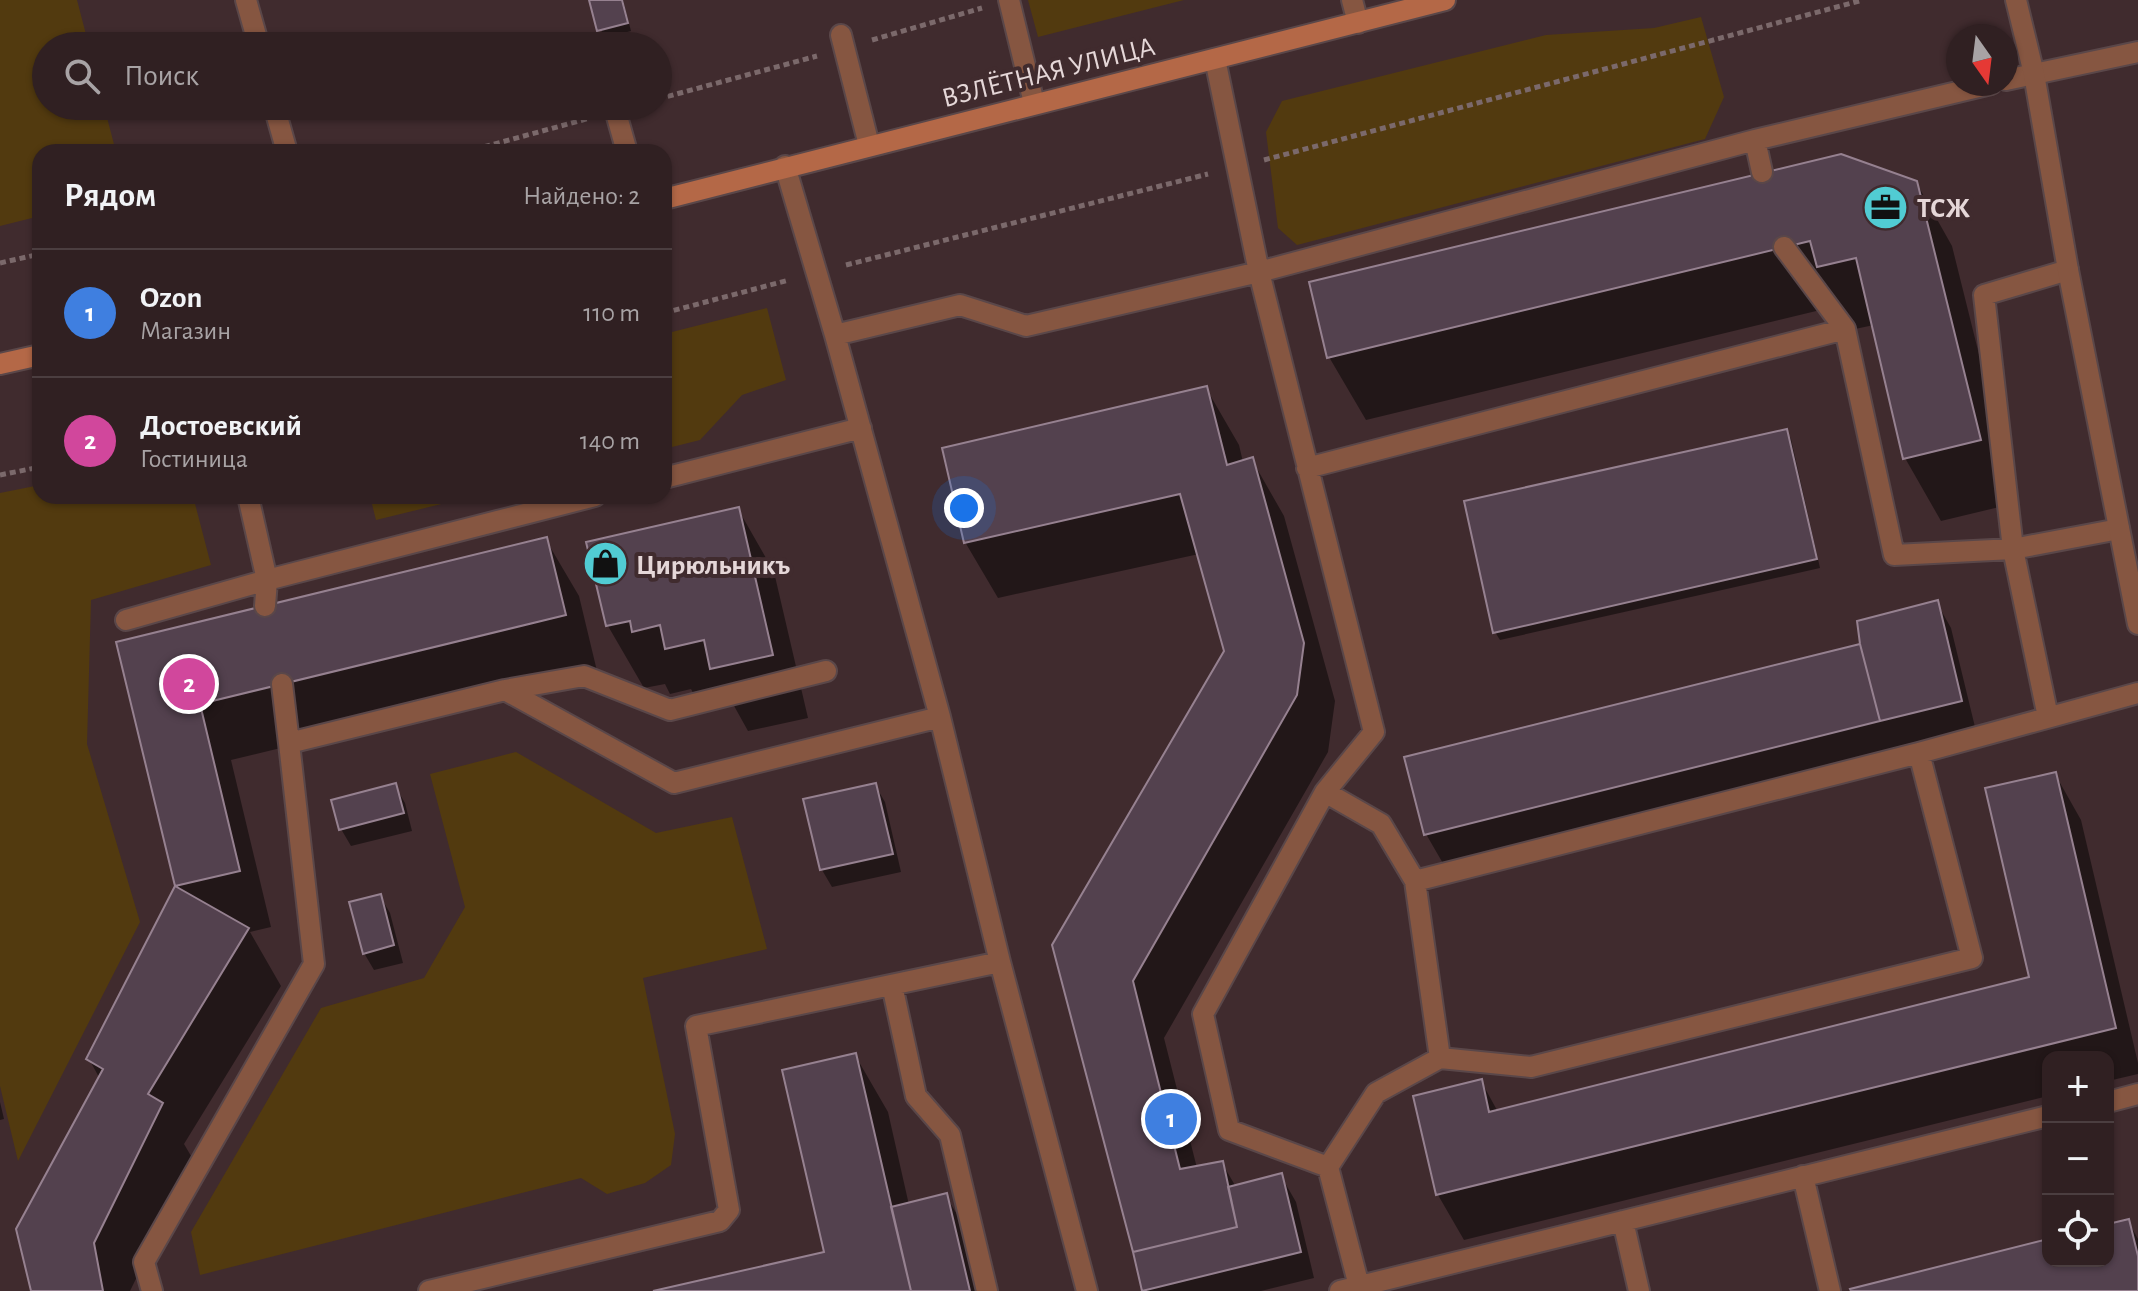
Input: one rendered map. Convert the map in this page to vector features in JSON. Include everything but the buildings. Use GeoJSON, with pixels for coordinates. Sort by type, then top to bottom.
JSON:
{"type":"FeatureCollection","features":[{"type":"Feature","properties":{"kind":"main road","name":"ВЗЛЁТНАЯ УЛИЦА"},"geometry":{"type":"LineString","coordinates":[[672,197],[1445,0]]}},
{"type":"Feature","properties":{"kind":"main road"},"geometry":{"type":"LineString","coordinates":[[0,364],[32,357]]}},
{"type":"Feature","properties":{"kind":"street"},"geometry":{"type":"LineString","coordinates":[[246,0],[255,32]]}},
{"type":"Feature","properties":{"kind":"street"},"geometry":{"type":"LineString","coordinates":[[1009,0],[1034,103]]}},
{"type":"Feature","properties":{"kind":"street"},"geometry":{"type":"LineString","coordinates":[[1352,0],[1358,23]]}},
{"type":"Feature","properties":{"kind":"street"},"geometry":{"type":"LineString","coordinates":[[2016,0],[2034,74],[2068,270],[2138,624]]}},
{"type":"Feature","properties":{"kind":"street"},"geometry":{"type":"LineString","coordinates":[[841,35],[869,145]]}},
{"type":"Feature","properties":{"kind":"street"},"geometry":{"type":"LineString","coordinates":[[2018,77],[2138,52]]}},
{"type":"Feature","properties":{"kind":"street"},"geometry":{"type":"LineString","coordinates":[[1215,59],[1259,272],[1374,732],[1325,792],[1203,1014],[1229,1130],[1328,1167]]}},
{"type":"Feature","properties":{"kind":"street"},"geometry":{"type":"LineString","coordinates":[[835,335],[960,305],[1026,326],[1259,272],[1755,140],[1946,95]]}},
{"type":"Feature","properties":{"kind":"street"},"geometry":{"type":"LineString","coordinates":[[278,120],[285,144]]}},
{"type":"Feature","properties":{"kind":"street"},"geometry":{"type":"LineString","coordinates":[[618,120],[625,144]]}},
{"type":"Feature","properties":{"kind":"street"},"geometry":{"type":"LineString","coordinates":[[1755,140],[1762,172]]}},
{"type":"Feature","properties":{"kind":"street"},"geometry":{"type":"LineString","coordinates":[[785,166],[940,717],[1000,962],[1087,1291]]}},
{"type":"Feature","properties":{"kind":"street"},"geometry":{"type":"LineString","coordinates":[[1784,247],[1845,329],[1894,555],[2013,549],[2119,529]]}},
{"type":"Feature","properties":{"kind":"street"},"geometry":{"type":"LineString","coordinates":[[2048,717],[2013,549],[1984,295],[2068,270]]}},
{"type":"Feature","properties":{"kind":"street"},"geometry":{"type":"LineString","coordinates":[[1307,468],[1845,329]]}},
{"type":"Feature","properties":{"kind":"street"},"geometry":{"type":"LineString","coordinates":[[672,476],[861,428]]}},
{"type":"Feature","properties":{"kind":"street"},"geometry":{"type":"LineString","coordinates":[[250,504],[267,580],[265,606]]}},
{"type":"Feature","properties":{"kind":"street"},"geometry":{"type":"LineString","coordinates":[[126,620],[267,580],[564,504]]}},
{"type":"Feature","properties":{"kind":"street"},"geometry":{"type":"LineString","coordinates":[[289,743],[505,690],[584,676],[670,710],[826,671]]}},
{"type":"Feature","properties":{"kind":"street"},"geometry":{"type":"LineString","coordinates":[[152,1291],[144,1262],[314,964],[282,684]]}},
{"type":"Feature","properties":{"kind":"street"},"geometry":{"type":"LineString","coordinates":[[505,690],[674,783],[940,717]]}},
{"type":"Feature","properties":{"kind":"street"},"geometry":{"type":"LineString","coordinates":[[1415,881],[1919,753],[2138,693]]}},
{"type":"Feature","properties":{"kind":"street"},"geometry":{"type":"LineString","coordinates":[[1919,753],[1972,958],[1531,1067],[1440,1058],[1376,1093],[1328,1167],[1350,1289],[2042,1117]]}},
{"type":"Feature","properties":{"kind":"street"},"geometry":{"type":"LineString","coordinates":[[1325,792],[1381,824],[1415,881],[1440,1058]]}},
{"type":"Feature","properties":{"kind":"street"},"geometry":{"type":"LineString","coordinates":[[429,1291],[720,1221],[729,1210],[696,1026],[1000,962]]}},
{"type":"Feature","properties":{"kind":"street"},"geometry":{"type":"LineString","coordinates":[[892,985],[916,1096],[950,1135],[987,1291]]}},
{"type":"Feature","properties":{"kind":"street"},"geometry":{"type":"LineString","coordinates":[[2114,1100],[2138,1094]]}},
{"type":"Feature","properties":{"kind":"street"},"geometry":{"type":"LineString","coordinates":[[1803,1176],[1830,1291]]}},
{"type":"Feature","properties":{"kind":"street"},"geometry":{"type":"LineString","coordinates":[[1623,1221],[1639,1291]]}},
{"type":"Feature","properties":{"kind":"path"},"geometry":{"type":"LineString","coordinates":[[492,144],[574,120]]}},
{"type":"Feature","properties":{"kind":"path"},"geometry":{"type":"LineString","coordinates":[[0,263],[32,256]]}},
{"type":"Feature","properties":{"kind":"path"},"geometry":{"type":"LineString","coordinates":[[0,475],[32,469]]}},
{"type":"Feature","properties":{"kind":"shaded area"},"geometry":{"type":"Polygon","coordinates":[[[0,0],[77,0],[85,32],[32,32],[32,120],[108,120],[114,144],[32,144],[32,218],[0,226],[0,0]]]}},
{"type":"Feature","properties":{"kind":"shaded area"},"geometry":{"type":"Polygon","coordinates":[[[1028,0],[1184,0],[1038,37],[1028,0]]]}},
{"type":"Feature","properties":{"kind":"shaded area"},"geometry":{"type":"Polygon","coordinates":[[[1701,17],[1724,97],[1705,139],[1297,245],[1278,228],[1266,132],[1282,101],[1546,35],[1654,28],[1701,17]]]}},
{"type":"Feature","properties":{"kind":"shaded area"},"geometry":{"type":"Polygon","coordinates":[[[767,308],[786,380],[742,395],[700,440],[672,447],[672,332],[767,308]]]}},
{"type":"Feature","properties":{"kind":"shaded area"},"geometry":{"type":"Polygon","coordinates":[[[32,487],[32,504],[195,504],[211,565],[91,600],[87,744],[140,922],[18,1161],[0,1086],[0,493],[32,487]]]}},
{"type":"Feature","properties":{"kind":"shaded area"},"geometry":{"type":"Polygon","coordinates":[[[372,504],[441,504],[376,520],[372,504]]]}},
{"type":"Feature","properties":{"kind":"shaded area"},"geometry":{"type":"Polygon","coordinates":[[[516,752],[656,833],[732,817],[767,949],[643,978],[675,1134],[671,1165],[645,1183],[607,1194],[581,1178],[200,1275],[191,1232],[321,1008],[424,978],[465,907],[430,774],[516,752]]]}},
{"type":"Feature","properties":{"kind":"place","name":"ТСЖ"},"geometry":{"type":"Point","coordinates":[1886,207]}},
{"type":"Feature","properties":{"kind":"place","name":"Цирюльникъ"},"geometry":{"type":"Point","coordinates":[605,564]}},
{"type":"Feature","properties":{"kind":"place","name":"Достоевский"},"geometry":{"type":"Point","coordinates":[189,684]}},
{"type":"Feature","properties":{"kind":"place","name":"Ozon"},"geometry":{"type":"Point","coordinates":[1171,1119]}}]}
